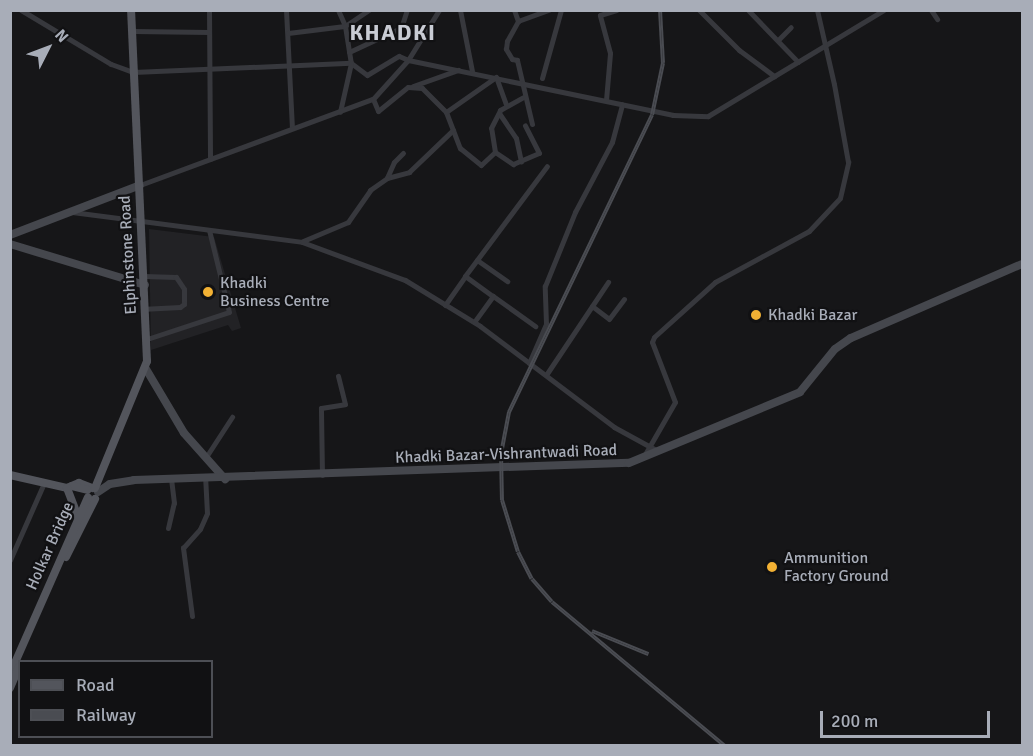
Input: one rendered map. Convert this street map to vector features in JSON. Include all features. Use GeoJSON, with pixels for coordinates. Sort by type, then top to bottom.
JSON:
{"type":"FeatureCollection","features":[{"type":"Feature","properties":{"kind":"main road","name":"Elphinstone Road"},"geometry":{"type":"LineString","coordinates":[[23,660],[146,369],[146,309],[131,10]]}},
{"type":"Feature","properties":{"kind":"main road"},"geometry":{"type":"LineString","coordinates":[[10,475],[70,487],[79,483],[93,492]]}},
{"type":"Feature","properties":{"kind":"main road"},"geometry":{"type":"LineString","coordinates":[[70,487],[78,517]]}},
{"type":"Feature","properties":{"kind":"main road","name":"Holkar Bridge"},"geometry":{"type":"LineString","coordinates":[[10,674],[78,517],[93,492]]}},
{"type":"Feature","properties":{"kind":"main road"},"geometry":{"type":"LineString","coordinates":[[10,688],[18,671]]}},
{"type":"Feature","properties":{"kind":"street"},"geometry":{"type":"LineString","coordinates":[[21,10],[111,64],[133,72],[210,71],[351,63],[367,75],[399,56],[408,60],[472,71],[673,114],[708,116],[884,10]]}},
{"type":"Feature","properties":{"kind":"street"},"geometry":{"type":"LineString","coordinates":[[209,10],[210,159]]}},
{"type":"Feature","properties":{"kind":"street"},"geometry":{"type":"LineString","coordinates":[[286,10],[291,66],[292,127]]}},
{"type":"Feature","properties":{"kind":"street"},"geometry":{"type":"LineString","coordinates":[[338,10],[345,26],[351,63],[340,112]]}},
{"type":"Feature","properties":{"kind":"street"},"geometry":{"type":"LineString","coordinates":[[288,33],[345,26],[369,10]]}},
{"type":"Feature","properties":{"kind":"street"},"geometry":{"type":"LineString","coordinates":[[349,52],[401,28],[407,10]]}},
{"type":"Feature","properties":{"kind":"street"},"geometry":{"type":"LineString","coordinates":[[10,235],[292,127],[373,99],[408,60],[439,10]]}},
{"type":"Feature","properties":{"kind":"street"},"geometry":{"type":"LineString","coordinates":[[460,10],[472,71]]}},
{"type":"Feature","properties":{"kind":"street"},"geometry":{"type":"LineString","coordinates":[[514,10],[518,21]]}},
{"type":"Feature","properties":{"kind":"street"},"geometry":{"type":"LineString","coordinates":[[532,124],[517,60],[512,58],[506,49],[510,30],[518,21],[549,10]]}},
{"type":"Feature","properties":{"kind":"street"},"geometry":{"type":"LineString","coordinates":[[542,78],[561,10]]}},
{"type":"Feature","properties":{"kind":"street"},"geometry":{"type":"LineString","coordinates":[[606,100],[610,46],[598,13],[615,10]]}},
{"type":"Feature","properties":{"kind":"street"},"geometry":{"type":"LineString","coordinates":[[699,10],[739,50],[774,76]]}},
{"type":"Feature","properties":{"kind":"street"},"geometry":{"type":"LineString","coordinates":[[644,458],[675,402],[652,342],[654,338],[715,282],[809,231],[840,198],[848,162],[834,84],[817,10]]}},
{"type":"Feature","properties":{"kind":"street"},"geometry":{"type":"LineString","coordinates":[[931,10],[937,19]]}},
{"type":"Feature","properties":{"kind":"street"},"geometry":{"type":"LineString","coordinates":[[749,11],[798,62]]}},
{"type":"Feature","properties":{"kind":"street"},"geometry":{"type":"LineString","coordinates":[[778,40],[791,27]]}},
{"type":"Feature","properties":{"kind":"street"},"geometry":{"type":"LineString","coordinates":[[133,31],[209,32]]}},
{"type":"Feature","properties":{"kind":"street"},"geometry":{"type":"LineString","coordinates":[[373,99],[378,111],[411,87],[460,69]]}},
{"type":"Feature","properties":{"kind":"street"},"geometry":{"type":"LineString","coordinates":[[496,76],[506,104]]}},
{"type":"Feature","properties":{"kind":"street"},"geometry":{"type":"LineString","coordinates":[[447,112],[496,76]]}},
{"type":"Feature","properties":{"kind":"street"},"geometry":{"type":"LineString","coordinates":[[411,87],[422,88],[447,112],[460,148],[477,165],[495,152]]}},
{"type":"Feature","properties":{"kind":"street"},"geometry":{"type":"LineString","coordinates":[[524,97],[506,104],[491,128],[495,152],[513,164],[539,153],[525,125]]}},
{"type":"Feature","properties":{"kind":"street"},"geometry":{"type":"LineString","coordinates":[[529,363],[546,324],[545,286],[575,212],[609,149],[622,104]]}},
{"type":"Feature","properties":{"kind":"street"},"geometry":{"type":"LineString","coordinates":[[499,112],[516,138],[521,161]]}},
{"type":"Feature","properties":{"kind":"street"},"geometry":{"type":"LineString","coordinates":[[302,242],[348,222],[370,190],[387,178],[408,172],[453,130]]}},
{"type":"Feature","properties":{"kind":"street"},"geometry":{"type":"LineString","coordinates":[[387,178],[394,162],[403,153]]}},
{"type":"Feature","properties":{"kind":"street"},"geometry":{"type":"LineString","coordinates":[[445,304],[547,166]]}},
{"type":"Feature","properties":{"kind":"street"},"geometry":{"type":"LineString","coordinates":[[71,212],[302,242],[405,280],[474,322],[614,427],[660,452]]}},
{"type":"Feature","properties":{"kind":"street"},"geometry":{"type":"LineString","coordinates":[[147,339],[230,312],[209,230]]}},
{"type":"Feature","properties":{"kind":"street"},"geometry":{"type":"LineString","coordinates":[[10,244],[144,281],[176,277],[184,289],[184,304],[180,308],[146,309]]}},
{"type":"Feature","properties":{"kind":"street"},"geometry":{"type":"LineString","coordinates":[[477,260],[507,282]]}},
{"type":"Feature","properties":{"kind":"street","name":"Khadki Bazar-Vishrantwadi Road"},"geometry":{"type":"LineString","coordinates":[[93,492],[110,484],[134,480],[225,479],[614,465],[644,458],[800,392],[835,350],[851,338],[1023,264]]}},
{"type":"Feature","properties":{"kind":"street"},"geometry":{"type":"LineString","coordinates":[[465,276],[536,326]]}},
{"type":"Feature","properties":{"kind":"street"},"geometry":{"type":"LineString","coordinates":[[546,375],[608,282]]}},
{"type":"Feature","properties":{"kind":"street"},"geometry":{"type":"LineString","coordinates":[[474,322],[493,296]]}},
{"type":"Feature","properties":{"kind":"street"},"geometry":{"type":"LineString","coordinates":[[592,306],[609,319],[624,299]]}},
{"type":"Feature","properties":{"kind":"street"},"geometry":{"type":"LineString","coordinates":[[146,369],[184,433],[225,479]]}},
{"type":"Feature","properties":{"kind":"street"},"geometry":{"type":"LineString","coordinates":[[322,475],[321,408],[345,404],[338,376]]}},
{"type":"Feature","properties":{"kind":"street"},"geometry":{"type":"LineString","coordinates":[[206,457],[232,417]]}},
{"type":"Feature","properties":{"kind":"street"},"geometry":{"type":"LineString","coordinates":[[192,616],[183,548],[200,529],[207,513],[205,479]]}},
{"type":"Feature","properties":{"kind":"street"},"geometry":{"type":"LineString","coordinates":[[168,528],[174,503],[171,480]]}},
{"type":"Feature","properties":{"kind":"street"},"geometry":{"type":"LineString","coordinates":[[10,560],[44,483]]}},
{"type":"Feature","properties":{"kind":"shaded area"},"geometry":{"type":"Polygon","coordinates":[[[149,229],[214,237],[241,328],[232,331],[228,325],[151,350],[149,229]]]}},
{"type":"Feature","properties":{"kind":"railway"},"geometry":{"type":"LineString","coordinates":[[660,10],[663,63],[652,115],[509,412],[501,454],[502,500],[518,552],[532,579],[552,602],[725,746]]}},
{"type":"Feature","properties":{"kind":"railway"},"geometry":{"type":"LineString","coordinates":[[592,631],[648,654]]}},
{"type":"Feature","properties":{"kind":"place","name":"Khadki Business Centre"},"geometry":{"type":"Point","coordinates":[208,292]}},
{"type":"Feature","properties":{"kind":"place","name":"Khadki Bazar"},"geometry":{"type":"Point","coordinates":[756,315]}},
{"type":"Feature","properties":{"kind":"place","name":"Ammunition Factory Ground"},"geometry":{"type":"Point","coordinates":[772,567]}},
{"type":"Feature","properties":{"kind":"district","name":"KHADKI"},"geometry":{"type":"Point","coordinates":[393,33]}}]}
